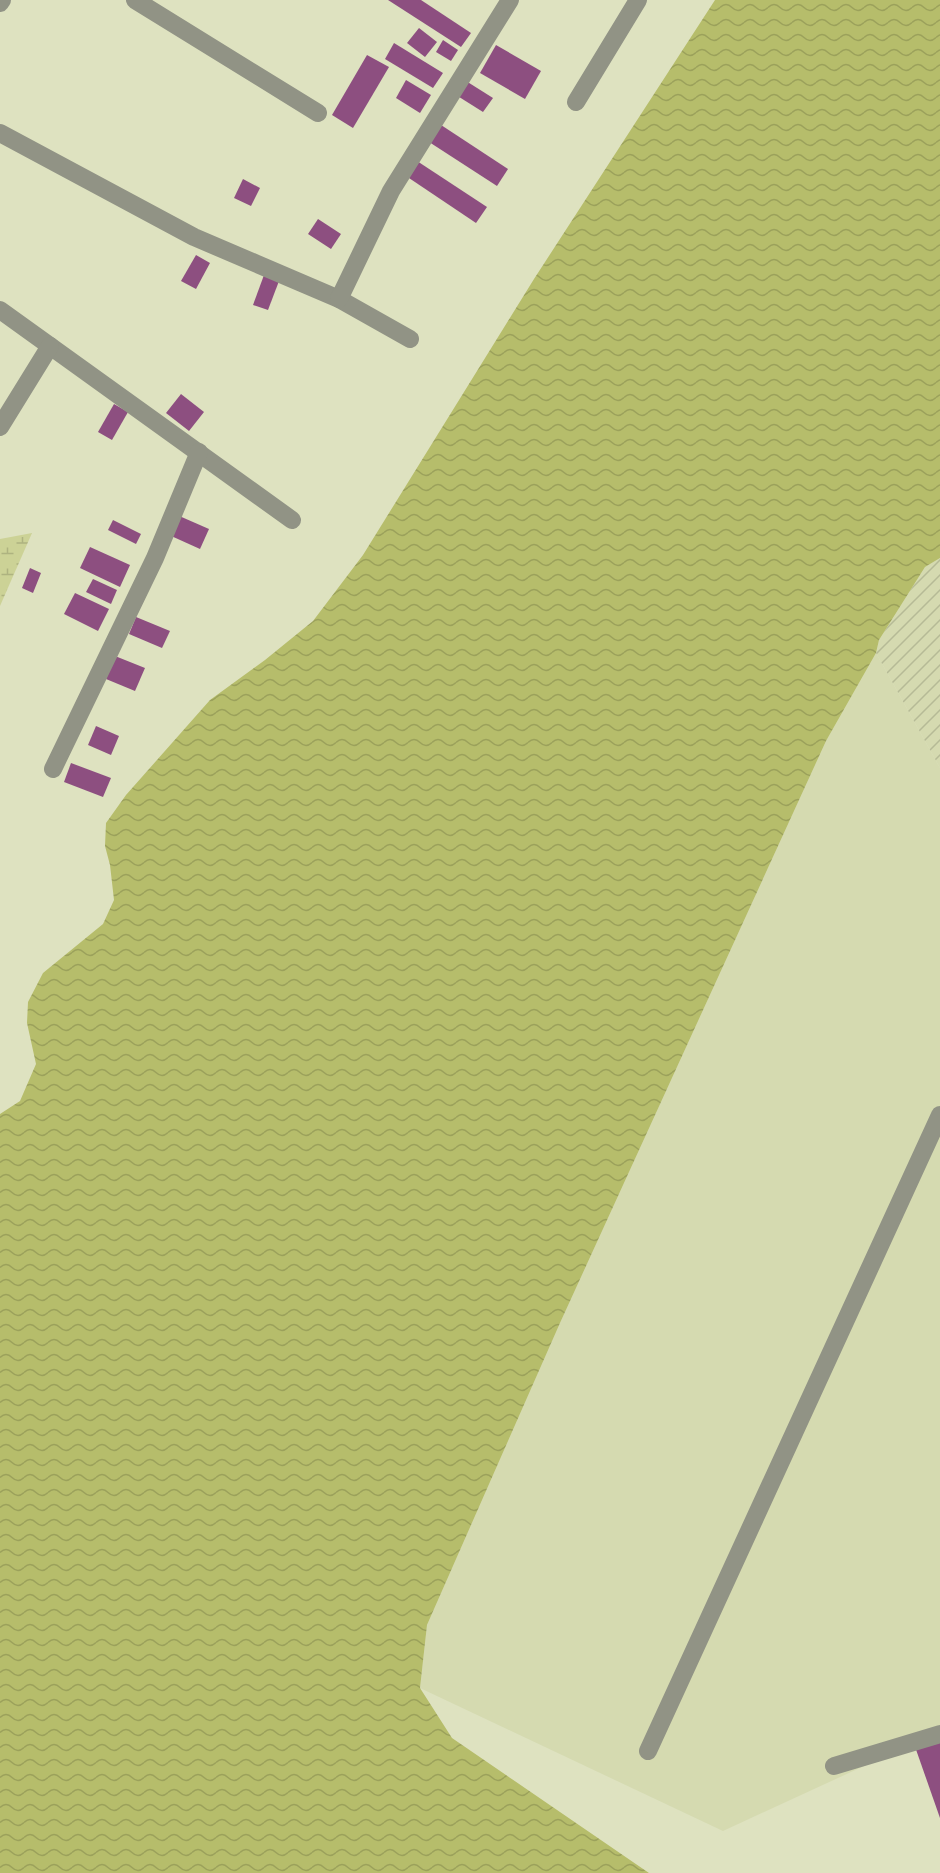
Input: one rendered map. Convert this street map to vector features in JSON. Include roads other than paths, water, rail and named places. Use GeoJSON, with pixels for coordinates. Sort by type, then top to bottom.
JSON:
{"type":"FeatureCollection","features":[{"type":"Feature","properties":{"kind":"street"},"geometry":{"type":"LineString","coordinates":[[135,0],[318,112]]}},
{"type":"Feature","properties":{"kind":"street"},"geometry":{"type":"LineString","coordinates":[[339,299],[391,191],[510,0]]}},
{"type":"Feature","properties":{"kind":"street"},"geometry":{"type":"LineString","coordinates":[[576,102],[638,0]]}},
{"type":"Feature","properties":{"kind":"street"},"geometry":{"type":"LineString","coordinates":[[0,133],[194,237],[339,299],[410,339]]}},
{"type":"Feature","properties":{"kind":"street"},"geometry":{"type":"LineString","coordinates":[[0,310],[292,520]]}},
{"type":"Feature","properties":{"kind":"street"},"geometry":{"type":"LineString","coordinates":[[0,427],[50,346]]}},
{"type":"Feature","properties":{"kind":"street"},"geometry":{"type":"LineString","coordinates":[[53,769],[155,558],[199,452]]}},
{"type":"Feature","properties":{"kind":"street"},"geometry":{"type":"LineString","coordinates":[[648,1751],[940,1115]]}},
{"type":"Feature","properties":{"kind":"street"},"geometry":{"type":"LineString","coordinates":[[834,1766],[940,1734]]}},
{"type":"Feature","properties":{"kind":"water"},"geometry":{"type":"Polygon","coordinates":[[[715,0],[940,0],[940,558],[925,567],[879,640],[876,653],[826,741],[560,1323],[427,1625],[420,1688],[452,1738],[649,1873],[0,1873],[0,1114],[20,1101],[36,1064],[27,1023],[28,1002],[43,973],[103,924],[114,900],[110,865],[105,846],[106,823],[126,795],[210,700],[313,621],[363,555],[534,279],[715,0]]]}}]}
